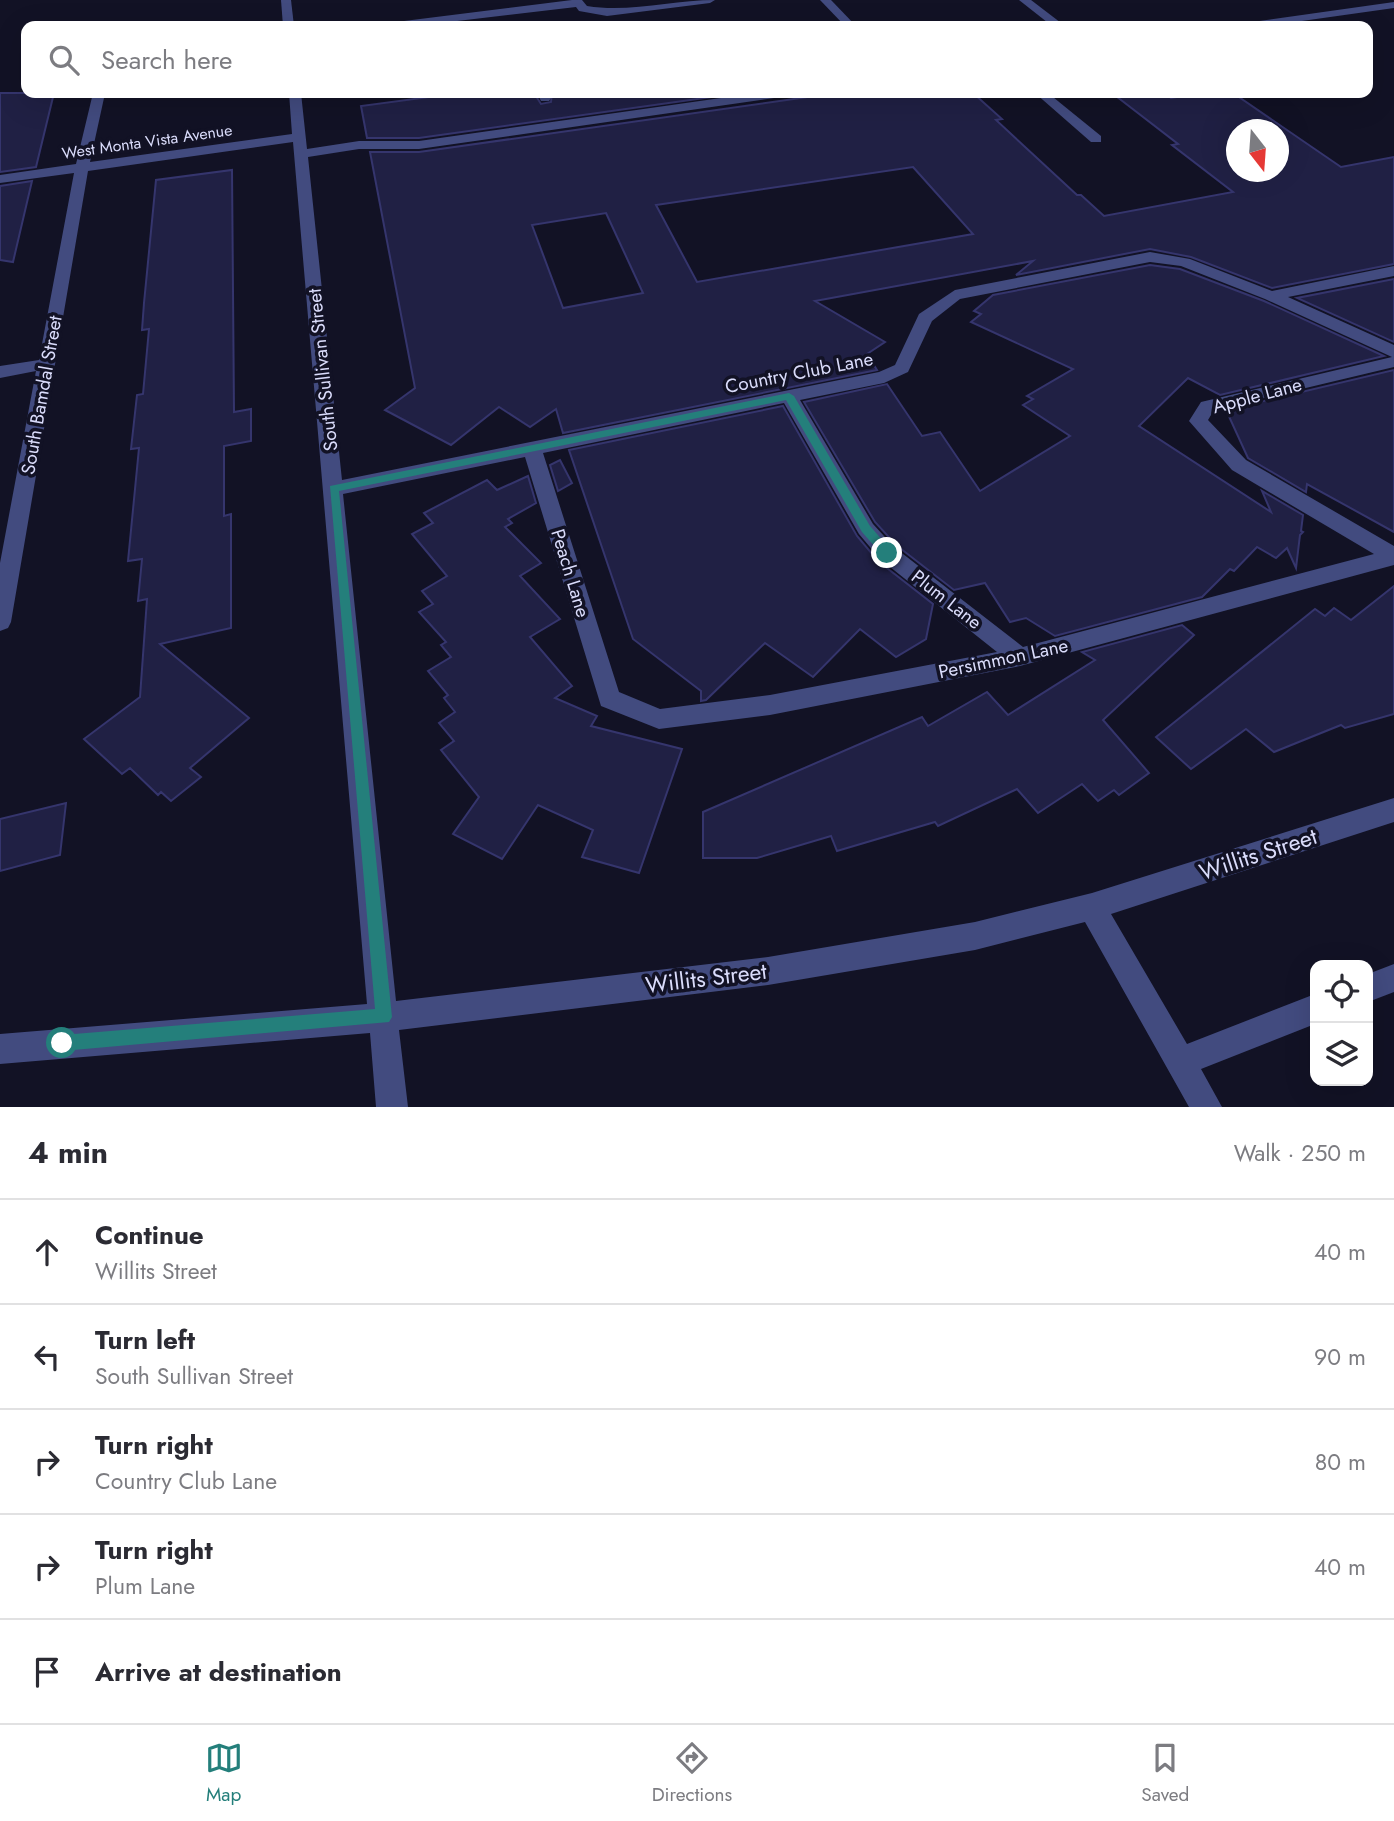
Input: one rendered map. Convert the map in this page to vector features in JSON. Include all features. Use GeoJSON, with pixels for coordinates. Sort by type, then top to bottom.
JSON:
{"type":"FeatureCollection","features":[{"type":"Feature","properties":{"kind":"street"},"geometry":{"type":"LineString","coordinates":[[286,0],[288,21]]}},
{"type":"Feature","properties":{"kind":"street"},"geometry":{"type":"LineString","coordinates":[[434,21],[577,2],[583,9],[607,13],[710,0]]}},
{"type":"Feature","properties":{"kind":"street"},"geometry":{"type":"LineString","coordinates":[[825,0],[846,21]]}},
{"type":"Feature","properties":{"kind":"street"},"geometry":{"type":"LineString","coordinates":[[1024,0],[1052,21]]}},
{"type":"Feature","properties":{"kind":"street"},"geometry":{"type":"LineString","coordinates":[[456,2],[462,18]]}},
{"type":"Feature","properties":{"kind":"street"},"geometry":{"type":"LineString","coordinates":[[1280,21],[1394,5]]}},
{"type":"Feature","properties":{"kind":"street"},"geometry":{"type":"LineString","coordinates":[[503,13],[507,21]]}},
{"type":"Feature","properties":{"kind":"street","name":"South Bamdal Street"},"geometry":{"type":"LineString","coordinates":[[0,622],[82,167],[97,98]]}},
{"type":"Feature","properties":{"kind":"street","name":"South Sullivan Street"},"geometry":{"type":"LineString","coordinates":[[295,98],[392,1107]]}},
{"type":"Feature","properties":{"kind":"street","name":"West Monta Vista Avenue"},"geometry":{"type":"LineString","coordinates":[[0,179],[82,167],[300,146],[419,145],[746,98]]}},
{"type":"Feature","properties":{"kind":"street"},"geometry":{"type":"LineString","coordinates":[[1047,98],[1096,139]]}},
{"type":"Feature","properties":{"kind":"street","name":"Country Club Lane"},"geometry":{"type":"LineString","coordinates":[[334,489],[884,377],[902,368],[925,318],[955,295],[1150,257],[1184,262],[1271,296]]}},
{"type":"Feature","properties":{"kind":"street"},"geometry":{"type":"LineString","coordinates":[[1271,296],[1394,271]]}},
{"type":"Feature","properties":{"kind":"street"},"geometry":{"type":"LineString","coordinates":[[1271,296],[1394,352]]}},
{"type":"Feature","properties":{"kind":"street","name":"Apple Lane"},"geometry":{"type":"LineString","coordinates":[[1394,362],[1207,406],[1198,421],[1239,465],[1394,557]]}},
{"type":"Feature","properties":{"kind":"street"},"geometry":{"type":"LineString","coordinates":[[0,372],[46,364]]}},
{"type":"Feature","properties":{"kind":"street","name":"Plum Lane"},"geometry":{"type":"LineString","coordinates":[[789,396],[866,529],[887,553],[1020,657]]}},
{"type":"Feature","properties":{"kind":"street","name":"Peach Lane"},"geometry":{"type":"LineString","coordinates":[[532,447],[609,699]]}},
{"type":"Feature","properties":{"kind":"street","name":"Persimmon Lane"},"geometry":{"type":"LineString","coordinates":[[609,699],[659,719],[770,705],[1020,657],[1394,557]]}},
{"type":"Feature","properties":{"kind":"street","name":"Willits Street"},"geometry":{"type":"LineString","coordinates":[[0,1049],[384,1017],[768,971],[975,936],[1093,907],[1394,810]]}},
{"type":"Feature","properties":{"kind":"street"},"geometry":{"type":"LineString","coordinates":[[1093,907],[1206,1107]]}},
{"type":"Feature","properties":{"kind":"street"},"geometry":{"type":"LineString","coordinates":[[1373,986],[1394,978]]}},
{"type":"Feature","properties":{"kind":"street"},"geometry":{"type":"LineString","coordinates":[[1180,1062],[1310,1011]]}},
{"type":"Feature","properties":{"kind":"building"},"geometry":{"type":"Polygon","coordinates":[[[0,93],[21,93],[21,98],[53,98],[36,167],[0,172],[0,93]]]}},
{"type":"Feature","properties":{"kind":"building"},"geometry":{"type":"Polygon","coordinates":[[[421,98],[537,98],[541,104],[551,102],[551,98],[704,98],[419,138],[367,138],[361,106],[421,98]]]}},
{"type":"Feature","properties":{"kind":"building"},"geometry":{"type":"Polygon","coordinates":[[[801,98],[979,98],[1002,119],[996,120],[1077,195],[1081,195],[1104,216],[1233,192],[1172,145],[1178,144],[1118,98],[1240,98],[1271,119],[1226,119],[1226,182],[1289,182],[1289,131],[1341,167],[1394,157],[1394,264],[1272,288],[1191,257],[1150,249],[1016,275],[1033,261],[815,301],[885,342],[867,354],[877,370],[563,433],[556,409],[530,427],[499,407],[451,445],[385,410],[415,388],[370,152],[419,152],[801,98]],[[913,167],[656,205],[697,282],[973,234],[913,167]],[[606,213],[532,225],[563,308],[643,293],[606,213]]]}},
{"type":"Feature","properties":{"kind":"building"},"geometry":{"type":"Polygon","coordinates":[[[232,170],[234,412],[251,409],[251,441],[224,446],[224,516],[231,514],[231,628],[160,644],[249,718],[190,768],[201,777],[171,801],[161,792],[158,795],[130,768],[122,774],[84,739],[140,697],[147,599],[138,601],[142,559],[128,561],[139,448],[131,449],[137,395],[143,394],[149,329],[142,330],[156,180],[232,170]]]}},
{"type":"Feature","properties":{"kind":"building"},"geometry":{"type":"Polygon","coordinates":[[[32,181],[13,262],[0,260],[0,186],[32,181]]]}},
{"type":"Feature","properties":{"kind":"building"},"geometry":{"type":"Polygon","coordinates":[[[1150,265],[1180,269],[1264,301],[1384,356],[1220,395],[1188,378],[1139,426],[1271,512],[1262,491],[1303,515],[1303,532],[1300,535],[1296,568],[1287,548],[1276,558],[1257,547],[1234,571],[1230,569],[1202,597],[1055,636],[1026,618],[1010,622],[985,583],[954,590],[896,545],[875,522],[804,402],[887,384],[922,436],[940,432],[980,491],[1070,436],[1023,405],[1033,399],[1027,396],[1073,369],[971,322],[981,314],[974,311],[993,295],[1150,265]]]}},
{"type":"Feature","properties":{"kind":"building"},"geometry":{"type":"Polygon","coordinates":[[[1394,279],[1394,342],[1297,298],[1394,279]]]}},
{"type":"Feature","properties":{"kind":"building"},"geometry":{"type":"Polygon","coordinates":[[[1394,370],[1394,532],[1307,484],[1306,492],[1248,458],[1226,410],[1394,370]]]}},
{"type":"Feature","properties":{"kind":"building"},"geometry":{"type":"Polygon","coordinates":[[[783,406],[857,536],[878,561],[933,604],[926,639],[896,657],[860,629],[813,677],[765,643],[706,700],[701,701],[701,691],[633,639],[569,450],[783,406]]]}},
{"type":"Feature","properties":{"kind":"building"},"geometry":{"type":"Polygon","coordinates":[[[560,460],[572,483],[558,491],[550,465],[560,460]]]}},
{"type":"Feature","properties":{"kind":"building"},"geometry":{"type":"Polygon","coordinates":[[[528,476],[536,503],[508,519],[512,523],[505,527],[541,563],[520,576],[560,619],[530,637],[572,686],[555,698],[597,716],[591,726],[682,749],[639,873],[582,857],[593,830],[538,805],[502,859],[453,834],[479,797],[441,750],[454,741],[439,723],[455,712],[444,698],[448,695],[428,671],[451,657],[441,645],[446,642],[419,612],[433,604],[422,591],[447,576],[412,534],[433,523],[424,513],[487,480],[497,490],[528,476]]]}},
{"type":"Feature","properties":{"kind":"building"},"geometry":{"type":"Polygon","coordinates":[[[1394,586],[1394,714],[1345,728],[1341,725],[1274,752],[1246,729],[1191,769],[1156,737],[1315,609],[1325,616],[1334,608],[1351,620],[1394,586]]]}},
{"type":"Feature","properties":{"kind":"building"},"geometry":{"type":"Polygon","coordinates":[[[1182,625],[1194,635],[1103,720],[1149,773],[1119,795],[1114,790],[1098,801],[1082,784],[1038,813],[1017,789],[938,826],[935,822],[837,851],[831,836],[757,858],[703,858],[703,812],[922,717],[928,726],[987,692],[1008,715],[1095,660],[1082,652],[1182,625]]]}},
{"type":"Feature","properties":{"kind":"building"},"geometry":{"type":"Polygon","coordinates":[[[66,803],[60,855],[0,871],[0,819],[66,803]]]}},
{"type":"Feature","properties":{"kind":"route"},"geometry":{"type":"LineString","coordinates":[[62,1043],[384,1017],[334,489],[789,396],[866,529],[887,553]]}}]}
